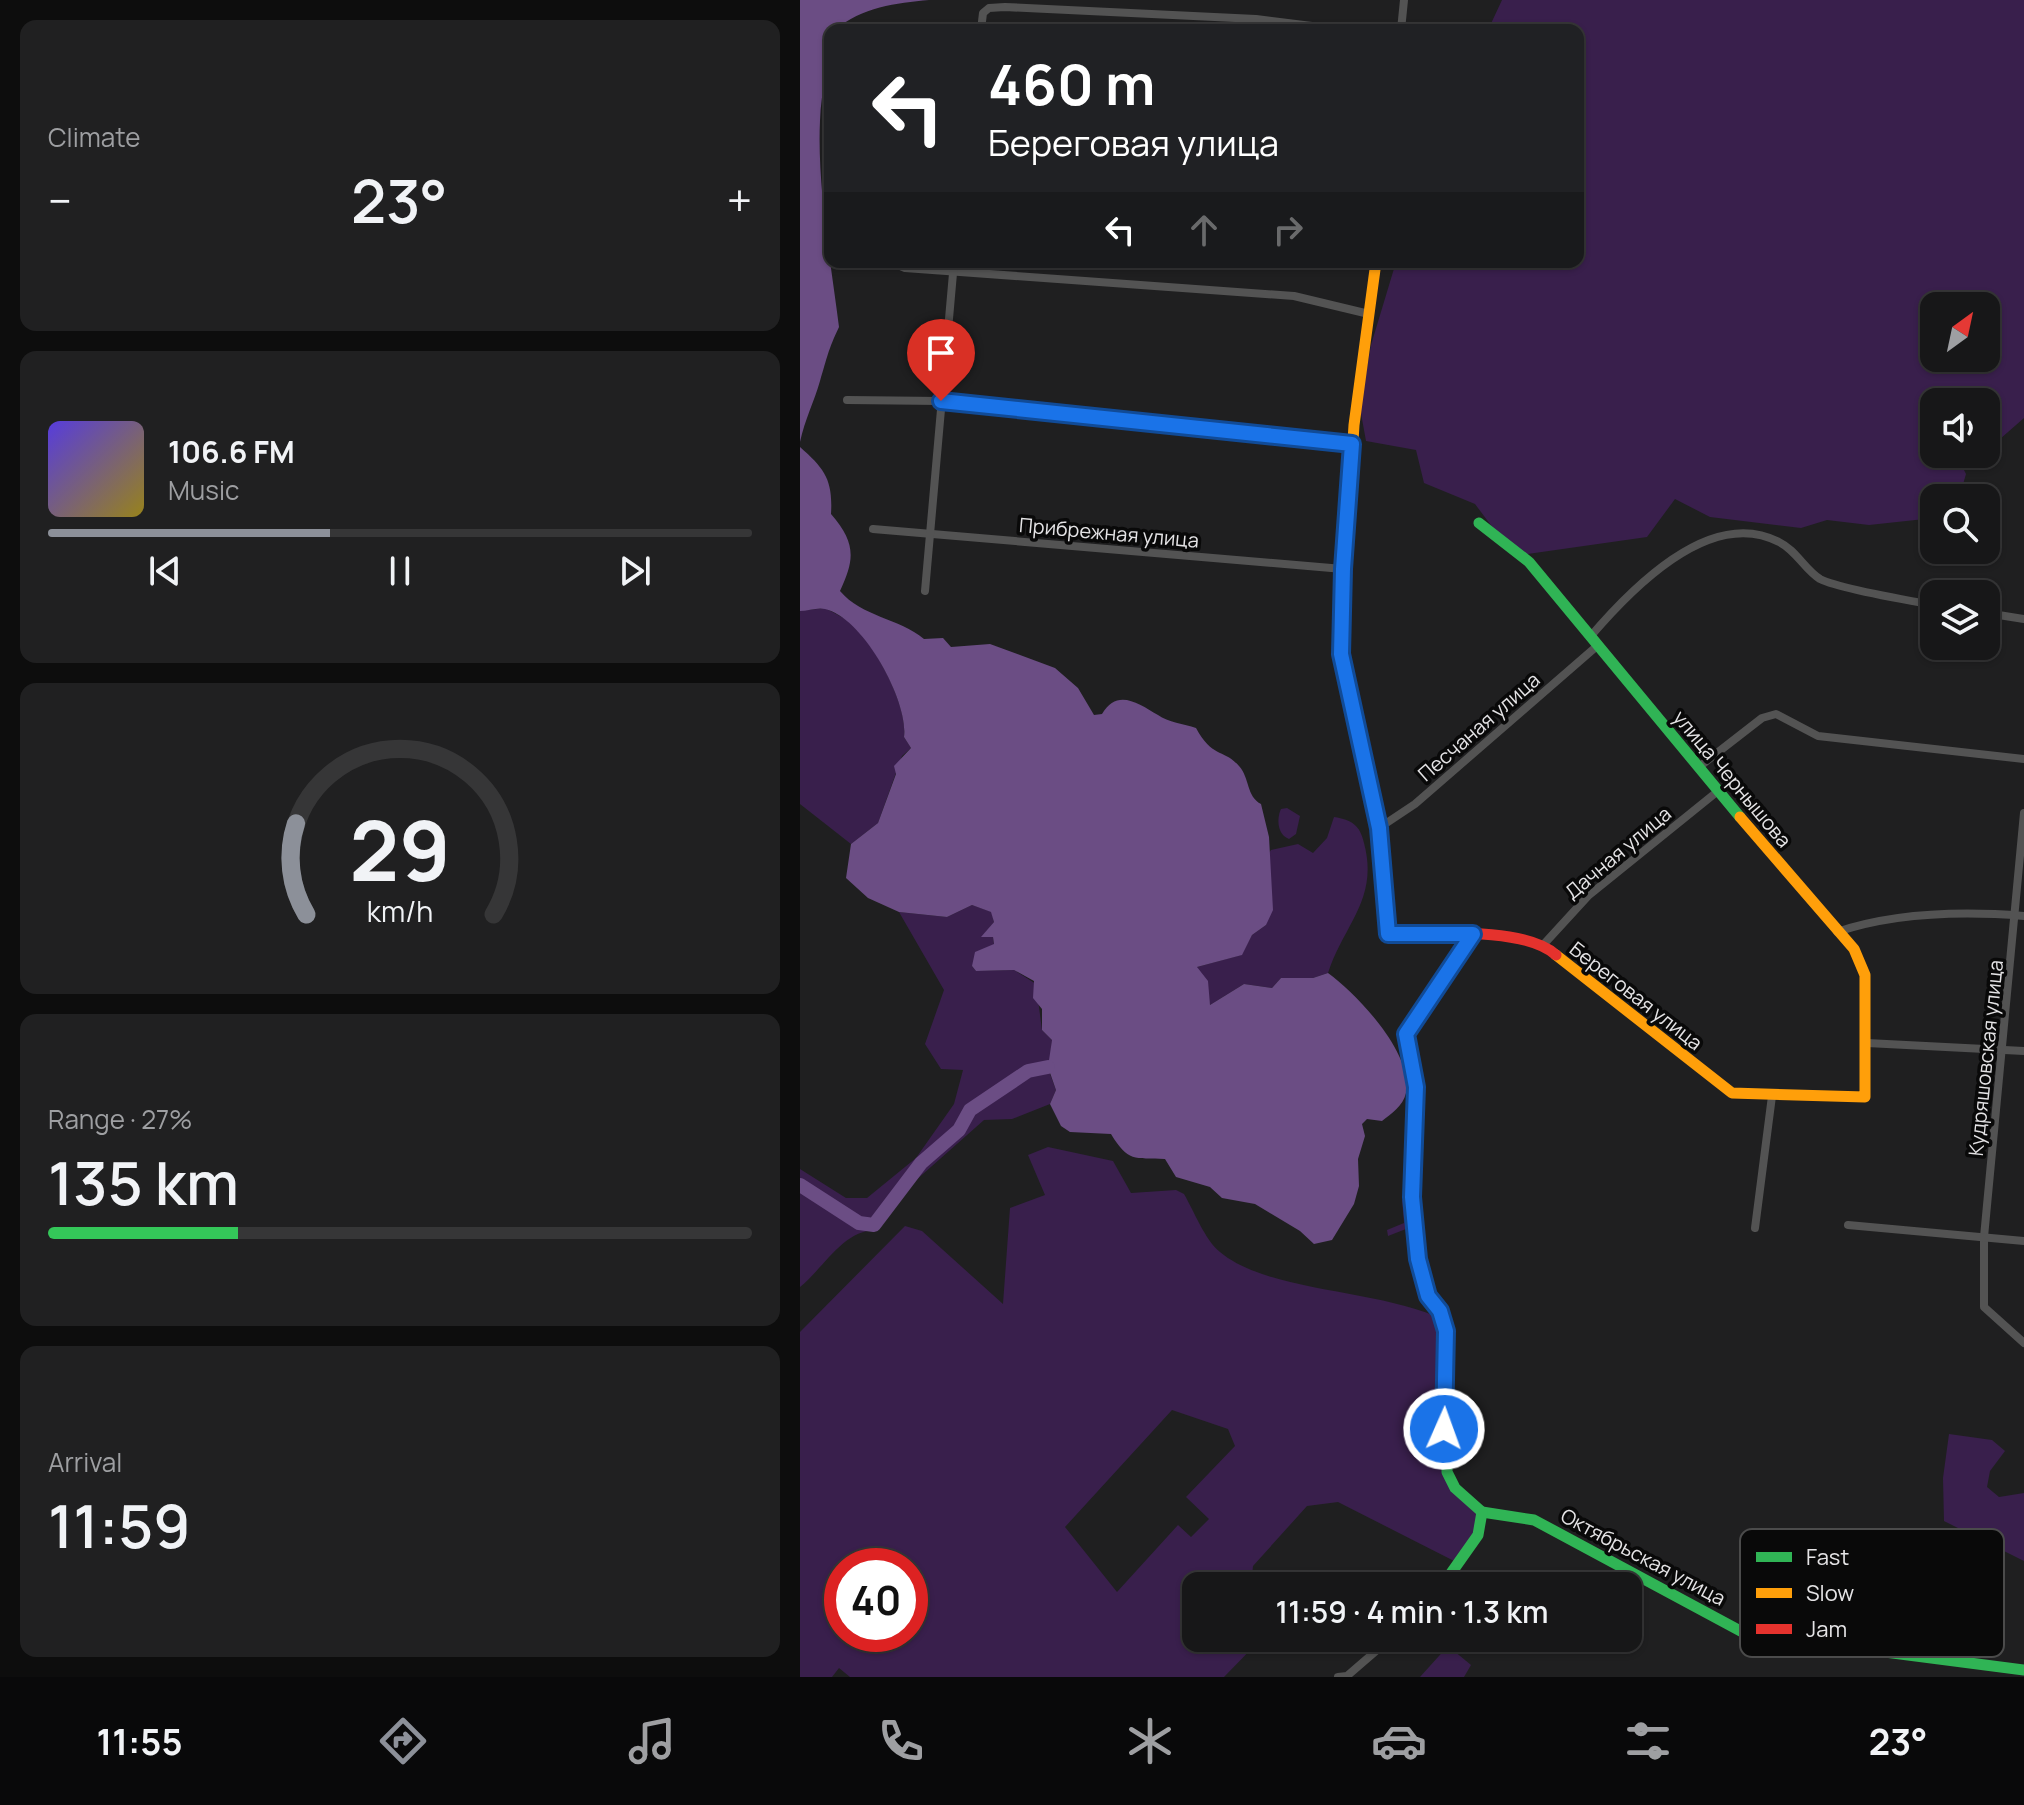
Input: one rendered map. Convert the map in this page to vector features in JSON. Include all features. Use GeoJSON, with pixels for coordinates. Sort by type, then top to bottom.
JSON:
{"type":"FeatureCollection","features":[{"type":"Feature","properties":{"kind":"street"},"geometry":{"type":"LineString","coordinates":[[1402,24],[1404,0]]}},
{"type":"Feature","properties":{"kind":"street"},"geometry":{"type":"LineString","coordinates":[[982,24],[983,13],[989,8],[1005,7],[1150,12],[1296,24]]}},
{"type":"Feature","properties":{"kind":"street"},"geometry":{"type":"LineString","coordinates":[[925,591],[933,533],[954,268]]}},
{"type":"Feature","properties":{"kind":"street"},"geometry":{"type":"LineString","coordinates":[[987,268],[1294,296],[1369,314]]}},
{"type":"Feature","properties":{"kind":"street","name":"Береговая улица"},"geometry":{"type":"LineString","coordinates":[[1375,268],[1352,444],[1343,569],[1343,670],[1379,828],[1388,934],[1473,934],[1544,944],[1572,970],[1725,1090],[1742,1095],[1865,1097]]}},
{"type":"Feature","properties":{"kind":"street"},"geometry":{"type":"LineString","coordinates":[[847,400],[941,401],[1352,444]]}},
{"type":"Feature","properties":{"kind":"street","name":"улица Чернышова"},"geometry":{"type":"LineString","coordinates":[[1479,523],[1529,562],[1863,961],[1867,1043],[1865,1097]]}},
{"type":"Feature","properties":{"kind":"street","name":"Прибрежная улица"},"geometry":{"type":"LineString","coordinates":[[873,529],[1343,569]]}},
{"type":"Feature","properties":{"kind":"street","name":"Песчаная улица"},"geometry":{"type":"LineString","coordinates":[[1379,828],[1415,804],[1594,642],[1621,601],[1666,564],[1708,540],[1731,534],[1760,535],[1780,542],[1820,578],[1920,602]]}},
{"type":"Feature","properties":{"kind":"street"},"geometry":{"type":"LineString","coordinates":[[2000,615],[2024,619]]}},
{"type":"Feature","properties":{"kind":"street"},"geometry":{"type":"LineString","coordinates":[[1699,767],[1762,718],[1776,714],[1807,732],[1835,739],[2024,759]]}},
{"type":"Feature","properties":{"kind":"street","name":"Дачная улица"},"geometry":{"type":"LineString","coordinates":[[1544,944],[1588,896],[1718,791]]}},
{"type":"Feature","properties":{"kind":"street","name":"Кудряшовская улица"},"geometry":{"type":"LineString","coordinates":[[2024,813],[2020,915],[1984,1237],[1984,1307],[2024,1343]]}},
{"type":"Feature","properties":{"kind":"street"},"geometry":{"type":"LineString","coordinates":[[1837,932],[1869,921],[1942,913],[2020,915]]}},
{"type":"Feature","properties":{"kind":"street"},"geometry":{"type":"LineString","coordinates":[[1452,1572],[1478,1535],[1482,1512],[1455,1488],[1447,1472],[1444,1429],[1446,1331],[1440,1311],[1428,1296],[1418,1259],[1412,1197],[1416,1087],[1406,1034],[1473,934]]}},
{"type":"Feature","properties":{"kind":"street"},"geometry":{"type":"LineString","coordinates":[[1867,1043],[2024,1051]]}},
{"type":"Feature","properties":{"kind":"street"},"geometry":{"type":"LineString","coordinates":[[1755,1228],[1772,1096]]}},
{"type":"Feature","properties":{"kind":"street"},"geometry":{"type":"LineString","coordinates":[[1848,1225],[2024,1241]]}},
{"type":"Feature","properties":{"kind":"street","name":"Октябрьская улица"},"geometry":{"type":"LineString","coordinates":[[1482,1512],[1534,1520],[1740,1631]]}},
{"type":"Feature","properties":{"kind":"street"},"geometry":{"type":"LineString","coordinates":[[1345,1677],[1374,1652]]}},
{"type":"Feature","properties":{"kind":"street","name":"Октябрьская улица"},"geometry":{"type":"LineString","coordinates":[[1924,1657],[2024,1670]]}},
{"type":"Feature","properties":{"kind":"shaded area"},"geometry":{"type":"Polygon","coordinates":[[[800,0],[929,0],[868,11],[842,24],[824,24],[820,145],[824,268],[831,268],[839,327],[800,442],[800,0]]]}},
{"type":"Feature","properties":{"kind":"shaded area"},"geometry":{"type":"Polygon","coordinates":[[[1502,0],[2024,0],[2024,418],[2000,439],[2000,388],[1920,388],[1920,468],[1963,468],[1966,474],[1963,484],[1920,484],[1920,520],[1869,525],[1827,520],[1801,528],[1710,517],[1675,499],[1647,537],[1514,556],[1475,504],[1424,483],[1416,450],[1366,441],[1360,408],[1371,345],[1394,268],[1584,268],[1584,24],[1491,24],[1502,0]]]}},
{"type":"Feature","properties":{"kind":"shaded area"},"geometry":{"type":"Polygon","coordinates":[[[800,447],[826,476],[831,492],[831,514],[849,543],[850,560],[840,591],[849,600],[924,639],[943,638],[951,647],[990,644],[1055,668],[1078,688],[1094,715],[1102,714],[1114,702],[1128,700],[1166,719],[1196,728],[1213,749],[1233,760],[1242,771],[1253,796],[1261,804],[1269,837],[1273,910],[1266,925],[1252,935],[1242,955],[1197,967],[1208,981],[1210,1005],[1244,984],[1272,988],[1281,978],[1313,978],[1328,973],[1354,995],[1381,1026],[1401,1061],[1406,1078],[1406,1093],[1396,1109],[1382,1121],[1367,1119],[1362,1124],[1365,1136],[1358,1159],[1359,1186],[1354,1204],[1332,1240],[1314,1244],[1300,1231],[1255,1204],[1222,1198],[1210,1187],[1176,1177],[1165,1159],[1139,1158],[1127,1154],[1111,1134],[1070,1132],[1061,1126],[1050,1104],[1056,1090],[1048,1067],[1052,1040],[1042,1030],[1042,1009],[1033,998],[1034,981],[1014,970],[976,971],[972,966],[975,952],[994,944],[993,937],[981,937],[994,922],[991,912],[972,905],[947,917],[899,912],[868,898],[846,878],[851,844],[878,823],[896,774],[894,766],[911,748],[904,737],[904,722],[891,683],[868,644],[840,615],[822,609],[800,611],[800,447]]]}},
{"type":"Feature","properties":{"kind":"shaded area"},"geometry":{"type":"Polygon","coordinates":[[[825,608],[852,624],[880,661],[896,693],[904,737],[911,748],[902,756],[878,823],[851,844],[800,804],[800,611],[825,608]]]}},
{"type":"Feature","properties":{"kind":"shaded area"},"geometry":{"type":"Polygon","coordinates":[[[1287,808],[1300,816],[1296,834],[1289,839],[1280,831],[1278,822],[1281,809],[1287,808]]]}},
{"type":"Feature","properties":{"kind":"shaded area"},"geometry":{"type":"Polygon","coordinates":[[[1334,817],[1350,822],[1360,832],[1367,863],[1367,880],[1358,911],[1328,973],[1313,978],[1281,978],[1272,988],[1244,984],[1210,1005],[1197,967],[1241,955],[1252,935],[1266,925],[1271,880],[1267,856],[1271,850],[1298,844],[1313,853],[1327,838],[1334,817]]]}},
{"type":"Feature","properties":{"kind":"shaded area"},"geometry":{"type":"Polygon","coordinates":[[[972,905],[992,912],[994,922],[982,937],[993,937],[994,945],[972,966],[976,971],[1014,970],[1036,984],[1042,1030],[1052,1040],[1050,1074],[1056,1090],[1050,1104],[1012,1119],[984,1120],[906,1189],[878,1230],[866,1231],[845,1242],[800,1287],[800,1169],[846,1198],[867,1198],[916,1158],[954,1104],[963,1070],[941,1069],[925,1044],[944,990],[899,912],[947,917],[972,905]]]}},
{"type":"Feature","properties":{"kind":"shaded area"},"geometry":{"type":"Polygon","coordinates":[[[1048,1147],[1113,1161],[1131,1193],[1176,1190],[1184,1194],[1215,1247],[1241,1265],[1267,1276],[1389,1302],[1444,1320],[1447,1471],[1482,1512],[1460,1564],[1338,1502],[1307,1506],[1253,1566],[1252,1572],[1182,1572],[1182,1652],[1248,1652],[1224,1677],[850,1677],[839,1668],[832,1677],[800,1677],[800,1332],[905,1226],[922,1231],[1003,1304],[1010,1208],[1045,1195],[1028,1155],[1048,1147]],[[1172,1410],[1065,1527],[1117,1592],[1178,1525],[1191,1537],[1209,1519],[1186,1497],[1235,1446],[1228,1429],[1172,1410]]]}},
{"type":"Feature","properties":{"kind":"shaded area"},"geometry":{"type":"Polygon","coordinates":[[[1408,1197],[1413,1242],[1406,1229],[1388,1236],[1387,1230],[1404,1223],[1402,1200],[1408,1197]]]}},
{"type":"Feature","properties":{"kind":"shaded area"},"geometry":{"type":"Polygon","coordinates":[[[1949,1434],[1992,1440],[2005,1451],[1990,1471],[1987,1487],[1999,1497],[2024,1493],[2024,1561],[2004,1551],[2004,1529],[1960,1529],[1944,1521],[1943,1478],[1949,1434]]]}},
{"type":"Feature","properties":{"kind":"shaded area"},"geometry":{"type":"Polygon","coordinates":[[[1443,1652],[1455,1652],[1471,1665],[1464,1677],[1420,1677],[1443,1652]]]}},
{"type":"Feature","properties":{"kind":"waterway"},"geometry":{"type":"LineString","coordinates":[[800,1185],[859,1223],[874,1225],[921,1163],[959,1130],[970,1110],[1028,1071],[1048,1067]]}},
{"type":"Feature","properties":{"kind":"traffic: fast"},"geometry":{"type":"LineString","coordinates":[[1479,523],[1529,562],[1740,817]]}},
{"type":"Feature","properties":{"kind":"traffic: fast"},"geometry":{"type":"LineString","coordinates":[[1452,1572],[1478,1535],[1482,1512],[1455,1488],[1447,1472],[1446,1331],[1423,1277],[1415,1236],[1416,1089],[1406,1034],[1473,934]]}},
{"type":"Feature","properties":{"kind":"traffic: fast"},"geometry":{"type":"LineString","coordinates":[[1482,1512],[1534,1520],[1740,1631]]}},
{"type":"Feature","properties":{"kind":"traffic: fast"},"geometry":{"type":"LineString","coordinates":[[1924,1657],[2024,1670]]}},
{"type":"Feature","properties":{"kind":"traffic: slow"},"geometry":{"type":"LineString","coordinates":[[1345,568],[1354,425],[1375,268]]}},
{"type":"Feature","properties":{"kind":"traffic: slow"},"geometry":{"type":"LineString","coordinates":[[1556,955],[1732,1093],[1865,1097],[1865,975],[1854,949],[1740,817]]}},
{"type":"Feature","properties":{"kind":"traffic: jam"},"geometry":{"type":"LineString","coordinates":[[1345,568],[1343,670],[1379,828],[1388,934],[1500,936],[1523,939],[1556,955]]}},
{"type":"Feature","properties":{"kind":"route"},"geometry":{"type":"LineString","coordinates":[[941,401],[1352,444],[1343,569],[1341,654],[1379,828],[1388,934],[1473,934],[1406,1034],[1416,1087],[1412,1197],[1418,1259],[1428,1296],[1440,1311],[1446,1331],[1444,1429]]}}]}
